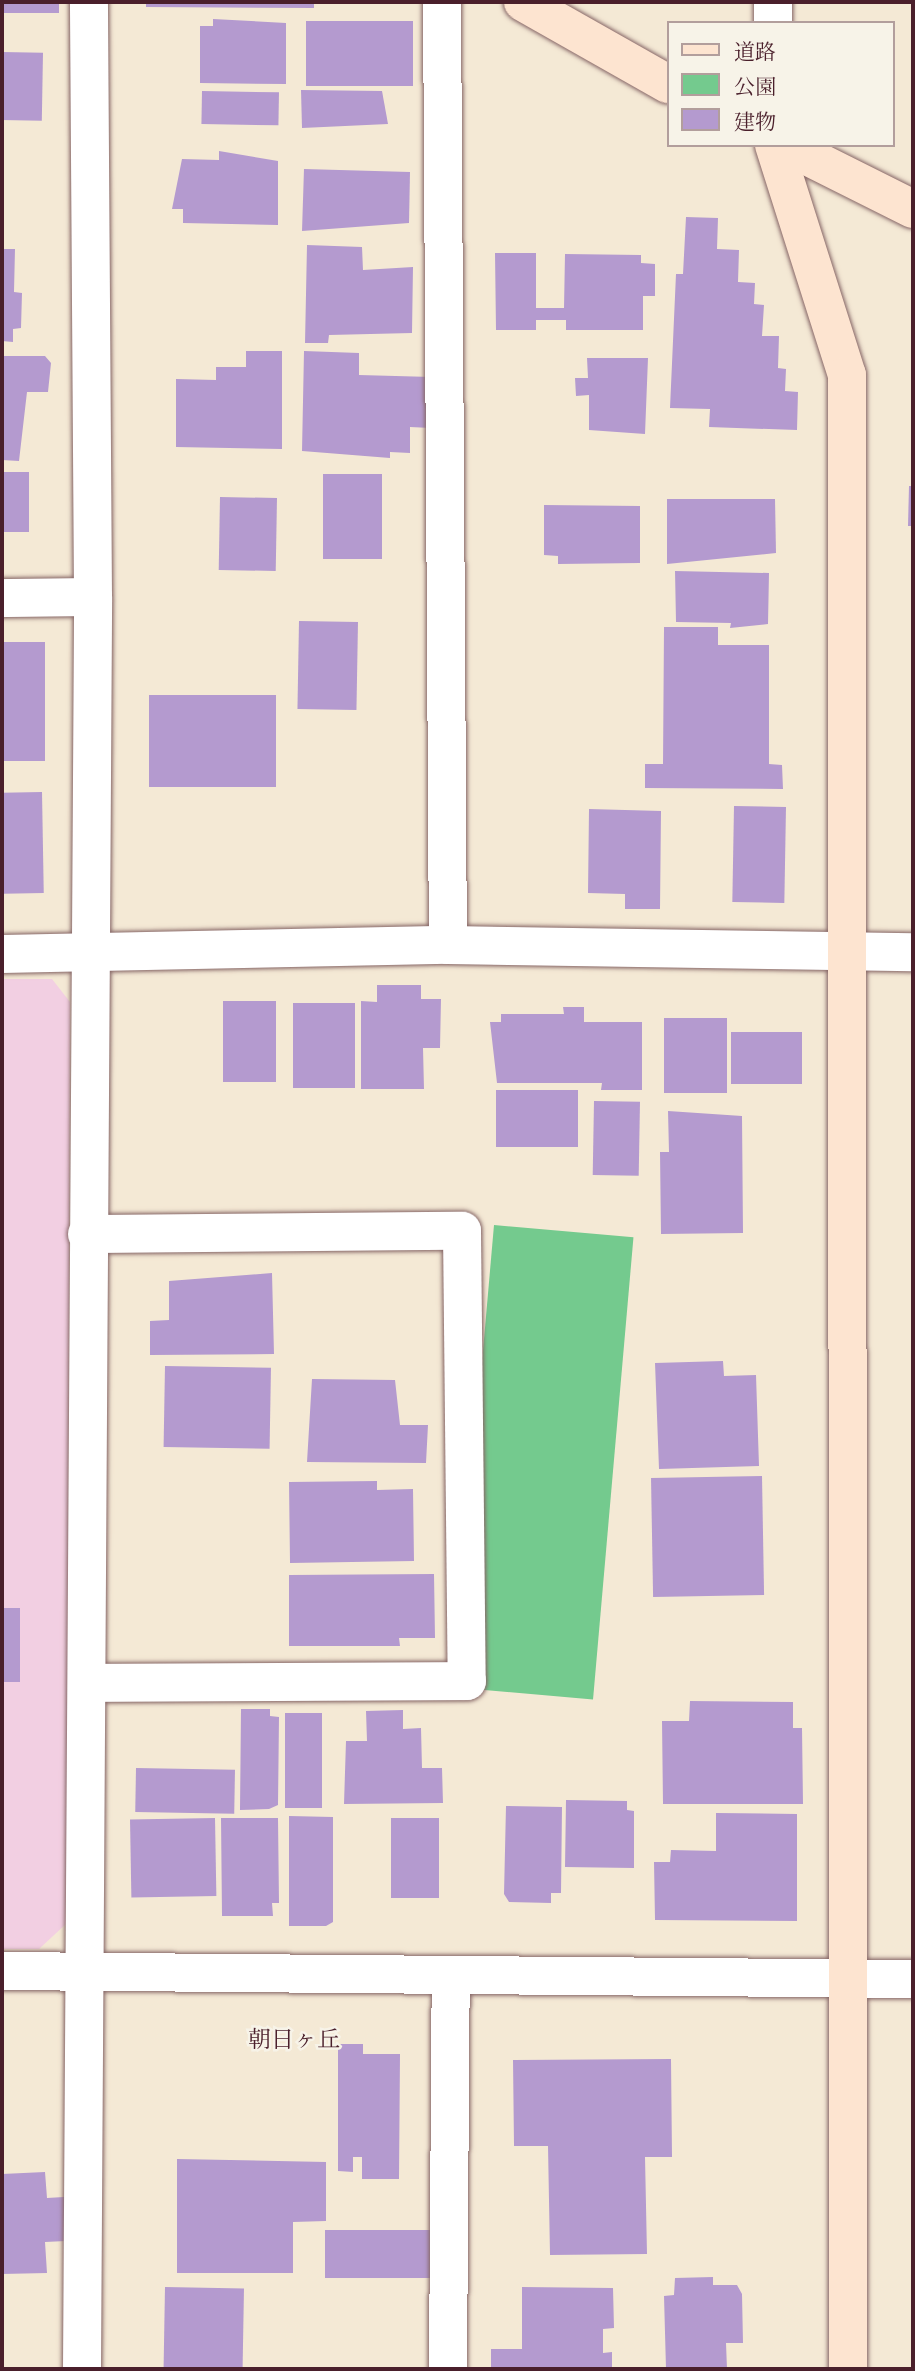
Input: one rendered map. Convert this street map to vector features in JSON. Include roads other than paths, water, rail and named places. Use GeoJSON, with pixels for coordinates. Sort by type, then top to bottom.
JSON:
{"type":"FeatureCollection","features":[{"type":"Feature","properties":{"kind":"street"},"geometry":{"type":"LineString","coordinates":[[82,2369],[88,1972],[87,953],[93,597],[89,2]]}},
{"type":"Feature","properties":{"kind":"street"},"geometry":{"type":"LineString","coordinates":[[442,2],[448,945]]}},
{"type":"Feature","properties":{"kind":"street"},"geometry":{"type":"LineString","coordinates":[[523,2],[666,83]]}},
{"type":"Feature","properties":{"kind":"street"},"geometry":{"type":"LineString","coordinates":[[773,2],[773,21]]}},
{"type":"Feature","properties":{"kind":"street"},"geometry":{"type":"LineString","coordinates":[[775,147],[847,375],[844,1981],[849,2369]]}},
{"type":"Feature","properties":{"kind":"street"},"geometry":{"type":"LineString","coordinates":[[789,147],[913,209]]}},
{"type":"Feature","properties":{"kind":"street"},"geometry":{"type":"LineString","coordinates":[[2,598],[93,597]]}},
{"type":"Feature","properties":{"kind":"street"},"geometry":{"type":"LineString","coordinates":[[2,954],[448,945],[845,954],[913,952]]}},
{"type":"Feature","properties":{"kind":"street"},"geometry":{"type":"LineString","coordinates":[[87,1234],[462,1231],[467,1681],[88,1683]]}},
{"type":"Feature","properties":{"kind":"street"},"geometry":{"type":"LineString","coordinates":[[2,1971],[844,1981],[913,1979]]}},
{"type":"Feature","properties":{"kind":"street"},"geometry":{"type":"LineString","coordinates":[[448,2369],[451,1977]]}},
{"type":"Feature","properties":{"kind":"district","name":"朝日ヶ丘"},"geometry":{"type":"Point","coordinates":[294,2039]}}]}
